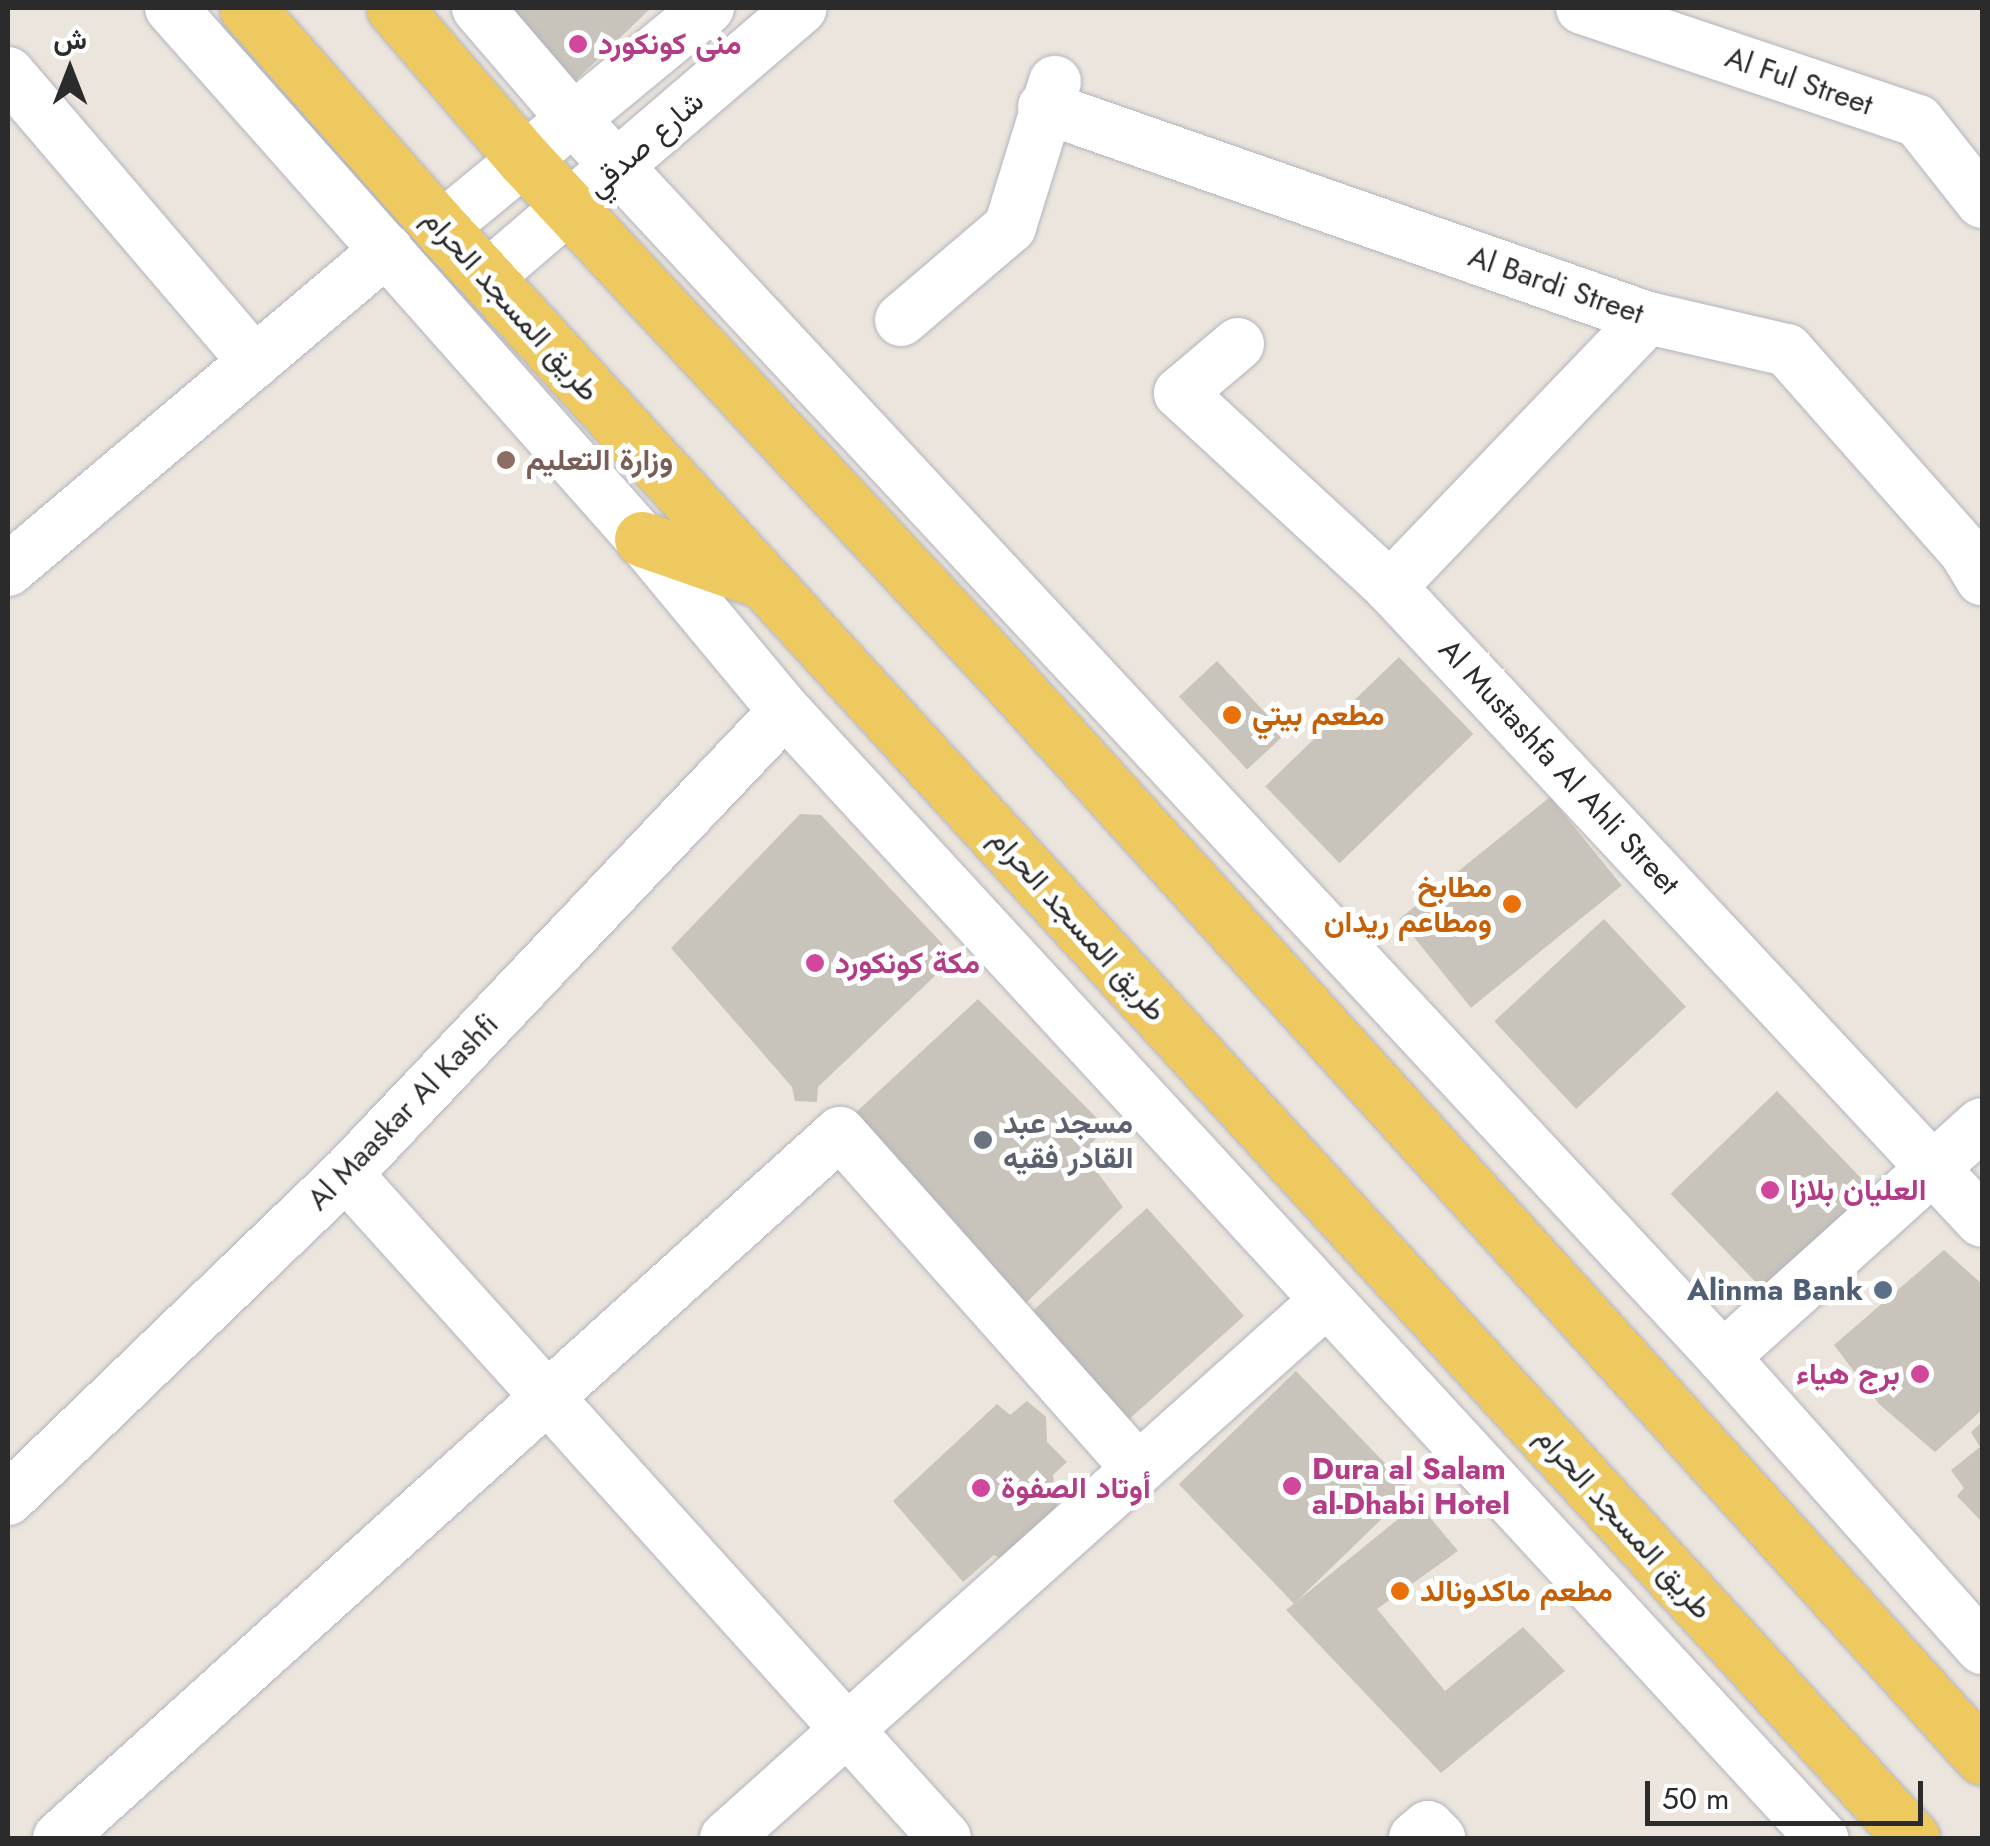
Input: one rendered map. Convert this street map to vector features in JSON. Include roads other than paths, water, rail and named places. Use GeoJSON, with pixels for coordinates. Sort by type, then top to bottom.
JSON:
{"type":"FeatureCollection","features":[{"type":"Feature","properties":{"kind":"main road","name":"طريق المسجد الحرام"},"geometry":{"type":"LineString","coordinates":[[247,8],[440,228],[1912,1838]]}},
{"type":"Feature","properties":{"kind":"main road"},"geometry":{"type":"LineString","coordinates":[[394,8],[524,159],[1008,679],[1982,1757]]}},
{"type":"Feature","properties":{"kind":"main road"},"geometry":{"type":"LineString","coordinates":[[642,539],[765,582]]}},
{"type":"Feature","properties":{"kind":"street"},"geometry":{"type":"LineString","coordinates":[[171,8],[642,539],[785,711],[1822,1838]]}},
{"type":"Feature","properties":{"kind":"street"},"geometry":{"type":"LineString","coordinates":[[478,8],[573,119],[621,166],[1723,1357],[1982,1648]]}},
{"type":"Feature","properties":{"kind":"street"},"geometry":{"type":"LineString","coordinates":[[440,228],[708,8]]}},
{"type":"Feature","properties":{"kind":"street","name":"شارع صدقي"},"geometry":{"type":"LineString","coordinates":[[486,277],[621,166],[801,8]]}},
{"type":"Feature","properties":{"kind":"street","name":"Al Ful Street"},"geometry":{"type":"LineString","coordinates":[[1582,8],[1918,121],[1982,202]]}},
{"type":"Feature","properties":{"kind":"street"},"geometry":{"type":"LineString","coordinates":[[8,74],[254,362]]}},
{"type":"Feature","properties":{"kind":"street","name":"Al Bardi Street"},"geometry":{"type":"LineString","coordinates":[[901,320],[1010,226],[1049,95],[1648,318],[1788,350],[1966,551],[1982,579]]}},
{"type":"Feature","properties":{"kind":"street"},"geometry":{"type":"LineString","coordinates":[[8,570],[386,250]]}},
{"type":"Feature","properties":{"kind":"street"},"geometry":{"type":"LineString","coordinates":[[1390,587],[1648,318]]}},
{"type":"Feature","properties":{"kind":"street","name":"Al Mustashfa Al Ahli Street"},"geometry":{"type":"LineString","coordinates":[[1238,344],[1180,394],[1390,587],[1982,1221]]}},
{"type":"Feature","properties":{"kind":"street"},"geometry":{"type":"LineString","coordinates":[[1008,679],[1056,636]]}},
{"type":"Feature","properties":{"kind":"street","name":"Al Maaskar Al Kashfi"},"geometry":{"type":"LineString","coordinates":[[8,1499],[346,1174],[785,711]]}},
{"type":"Feature","properties":{"kind":"street"},"geometry":{"type":"LineString","coordinates":[[1723,1357],[1982,1124]]}},
{"type":"Feature","properties":{"kind":"street"},"geometry":{"type":"LineString","coordinates":[[59,1838],[840,1132],[1138,1469]]}},
{"type":"Feature","properties":{"kind":"street"},"geometry":{"type":"LineString","coordinates":[[346,1174],[945,1838]]}},
{"type":"Feature","properties":{"kind":"street"},"geometry":{"type":"LineString","coordinates":[[726,1838],[1326,1301]]}},
{"type":"Feature","properties":{"kind":"street"},"geometry":{"type":"LineString","coordinates":[[1415,1838],[1428,1827],[1439,1838]]}},
{"type":"Feature","properties":{"kind":"place","name":"منى كونكورد"},"geometry":{"type":"Point","coordinates":[578,44]}},
{"type":"Feature","properties":{"kind":"place","name":"وزارة التعليم"},"geometry":{"type":"Point","coordinates":[506,460]}},
{"type":"Feature","properties":{"kind":"place","name":"مطعم بيتي"},"geometry":{"type":"Point","coordinates":[1232,715]}},
{"type":"Feature","properties":{"kind":"place","name":"مطابخ ومطاعم ريدان"},"geometry":{"type":"Point","coordinates":[1512,904]}},
{"type":"Feature","properties":{"kind":"place","name":"مكة كونكورد"},"geometry":{"type":"Point","coordinates":[815,963]}},
{"type":"Feature","properties":{"kind":"place","name":"مسجد عبد القادر فقيه"},"geometry":{"type":"Point","coordinates":[983,1140]}},
{"type":"Feature","properties":{"kind":"place","name":"العليان بلازا"},"geometry":{"type":"Point","coordinates":[1770,1190]}},
{"type":"Feature","properties":{"kind":"place","name":"Alinma Bank"},"geometry":{"type":"Point","coordinates":[1883,1290]}},
{"type":"Feature","properties":{"kind":"place","name":"برج هياء"},"geometry":{"type":"Point","coordinates":[1920,1374]}},
{"type":"Feature","properties":{"kind":"place","name":"Dura al Salam al-Dhabi Hotel"},"geometry":{"type":"Point","coordinates":[1292,1486]}},
{"type":"Feature","properties":{"kind":"place","name":"أوتاد الصفوة"},"geometry":{"type":"Point","coordinates":[981,1488]}},
{"type":"Feature","properties":{"kind":"place","name":"مطعم ماكدونالد"},"geometry":{"type":"Point","coordinates":[1400,1591]}}]}
